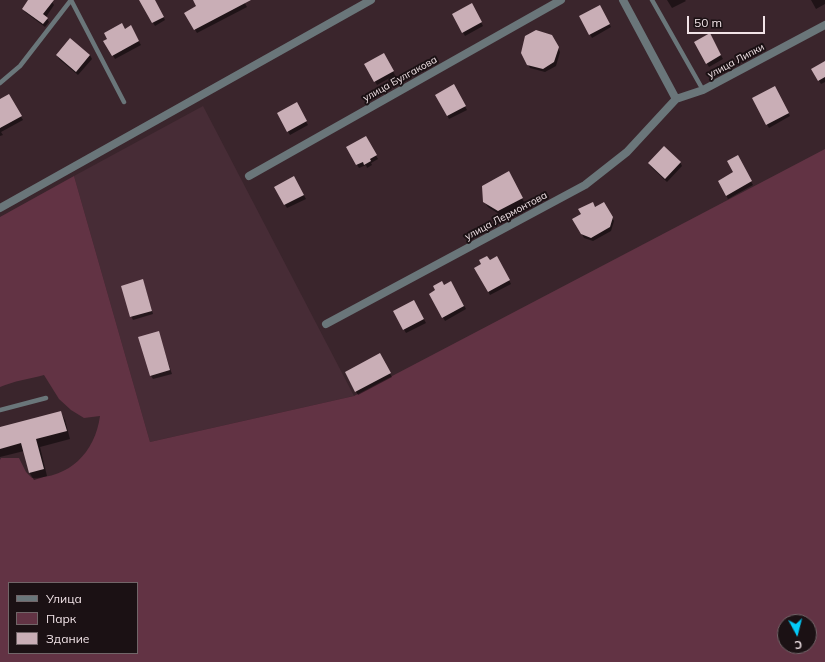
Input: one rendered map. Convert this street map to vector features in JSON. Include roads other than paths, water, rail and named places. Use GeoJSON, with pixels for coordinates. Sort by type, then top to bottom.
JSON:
{"type":"FeatureCollection","features":[{"type":"Feature","properties":{"kind":"street"},"geometry":{"type":"LineString","coordinates":[[0,208],[371,0]]}},
{"type":"Feature","properties":{"kind":"street","name":"улица Булгакова"},"geometry":{"type":"LineString","coordinates":[[249,176],[560,0]]}},
{"type":"Feature","properties":{"kind":"street"},"geometry":{"type":"LineString","coordinates":[[622,0],[676,99]]}},
{"type":"Feature","properties":{"kind":"street","name":"улица Липки"},"geometry":{"type":"LineString","coordinates":[[676,99],[703,90],[825,25]]}},
{"type":"Feature","properties":{"kind":"street","name":"улица Лермонтова"},"geometry":{"type":"LineString","coordinates":[[326,324],[585,185],[627,152],[676,99]]}},
{"type":"Feature","properties":{"kind":"lane"},"geometry":{"type":"LineString","coordinates":[[0,84],[20,66],[71,0],[124,102]]}},
{"type":"Feature","properties":{"kind":"lane"},"geometry":{"type":"LineString","coordinates":[[652,0],[703,90]]}},
{"type":"Feature","properties":{"kind":"lane"},"geometry":{"type":"LineString","coordinates":[[0,410],[46,398]]}}]}
